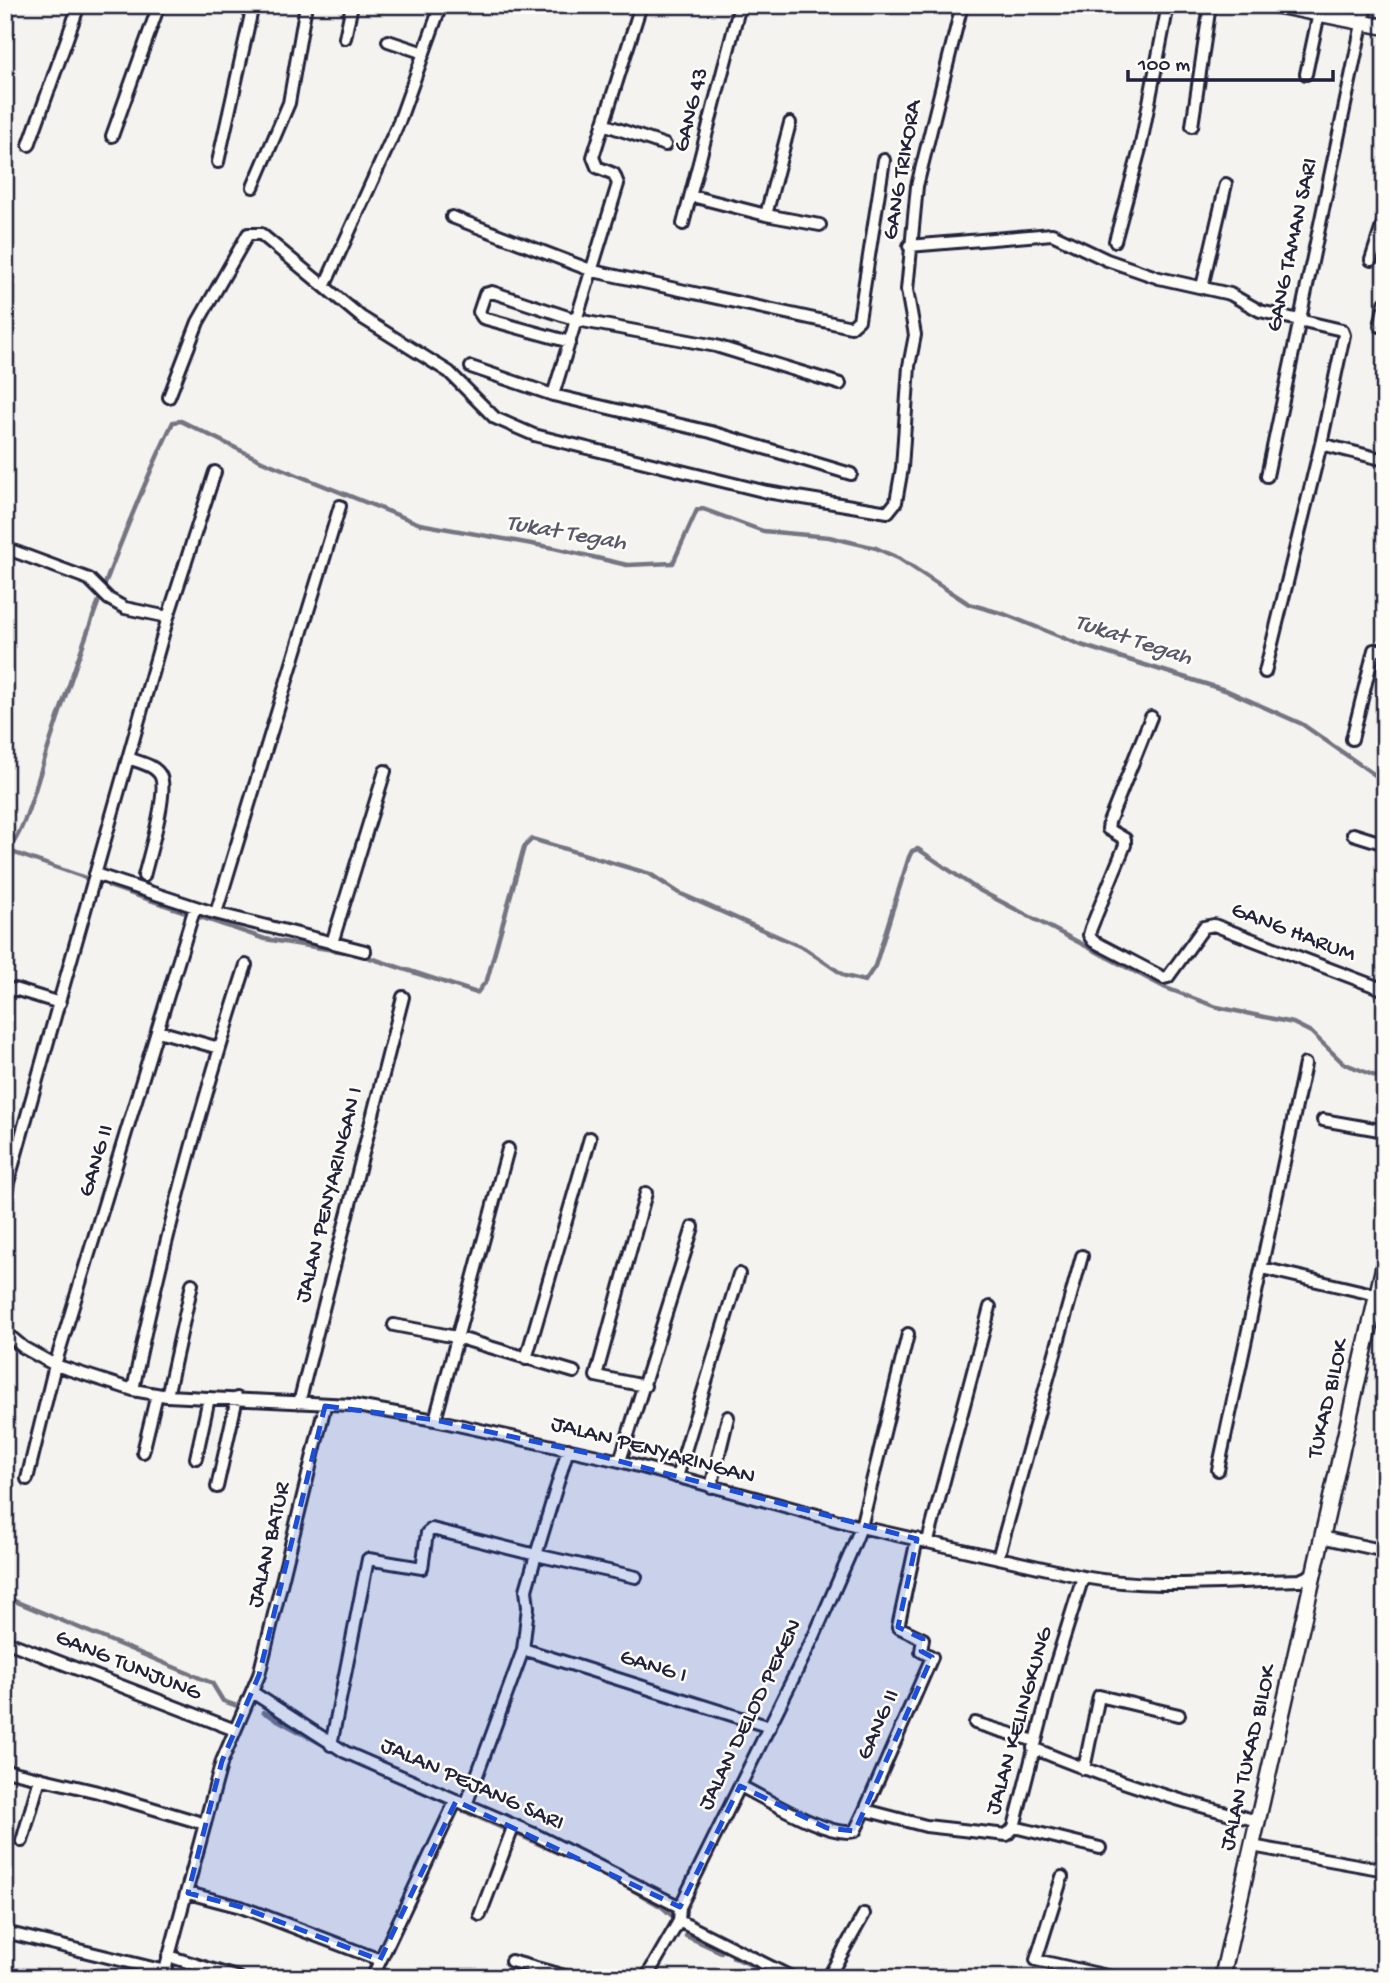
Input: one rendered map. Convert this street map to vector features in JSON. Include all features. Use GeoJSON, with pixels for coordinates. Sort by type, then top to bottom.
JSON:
{"type":"FeatureCollection","features":[{"type":"Feature","properties":{"kind":"street"},"geometry":{"type":"LineString","coordinates":[[29,145],[79,5]]}},
{"type":"Feature","properties":{"kind":"street"},"geometry":{"type":"LineString","coordinates":[[113,136],[159,5]]}},
{"type":"Feature","properties":{"kind":"street"},"geometry":{"type":"LineString","coordinates":[[218,162],[253,5]]}},
{"type":"Feature","properties":{"kind":"street"},"geometry":{"type":"LineString","coordinates":[[253,187],[289,103],[306,5]]}},
{"type":"Feature","properties":{"kind":"street"},"geometry":{"type":"LineString","coordinates":[[345,38],[352,5]]}},
{"type":"Feature","properties":{"kind":"street"},"geometry":{"type":"LineString","coordinates":[[169,397],[198,322],[247,233],[261,234],[325,285],[399,122],[441,5]]}},
{"type":"Feature","properties":{"kind":"street"},"geometry":{"type":"LineString","coordinates":[[553,395],[618,184],[614,174],[597,167],[593,161],[641,5]]}},
{"type":"Feature","properties":{"kind":"street","name":"GANG 43"},"geometry":{"type":"LineString","coordinates":[[683,225],[740,5]]}},
{"type":"Feature","properties":{"kind":"street","name":"GANG TRIKORA"},"geometry":{"type":"LineString","coordinates":[[325,285],[361,317],[449,372],[495,418],[534,435],[767,492],[884,512],[892,509],[897,499],[902,468],[909,366],[915,335],[907,290],[909,246],[917,186],[962,5]]}},
{"type":"Feature","properties":{"kind":"street"},"geometry":{"type":"LineString","coordinates":[[1115,241],[1140,149],[1168,5]]}},
{"type":"Feature","properties":{"kind":"street"},"geometry":{"type":"LineString","coordinates":[[1192,126],[1210,5]]}},
{"type":"Feature","properties":{"kind":"street"},"geometry":{"type":"LineString","coordinates":[[1275,5],[1385,27]]}},
{"type":"Feature","properties":{"kind":"street","name":"GANG TAMAN SARI"},"geometry":{"type":"LineString","coordinates":[[1267,476],[1366,5]]}},
{"type":"Feature","properties":{"kind":"street"},"geometry":{"type":"LineString","coordinates":[[1306,74],[1320,13]]}},
{"type":"Feature","properties":{"kind":"street"},"geometry":{"type":"LineString","coordinates":[[388,41],[424,54]]}},
{"type":"Feature","properties":{"kind":"street"},"geometry":{"type":"LineString","coordinates":[[766,215],[790,123]]}},
{"type":"Feature","properties":{"kind":"street"},"geometry":{"type":"LineString","coordinates":[[603,124],[665,145]]}},
{"type":"Feature","properties":{"kind":"street"},"geometry":{"type":"LineString","coordinates":[[452,216],[593,271],[854,326],[859,320],[884,160]]}},
{"type":"Feature","properties":{"kind":"street"},"geometry":{"type":"LineString","coordinates":[[1202,287],[1226,184]]}},
{"type":"Feature","properties":{"kind":"street"},"geometry":{"type":"LineString","coordinates":[[692,196],[766,215],[820,225]]}},
{"type":"Feature","properties":{"kind":"street"},"geometry":{"type":"LineString","coordinates":[[1371,260],[1385,218]]}},
{"type":"Feature","properties":{"kind":"street"},"geometry":{"type":"LineString","coordinates":[[909,246],[1052,234],[1107,260],[1160,278],[1230,294],[1259,311],[1339,328],[1344,335],[1321,444],[1265,672]]}},
{"type":"Feature","properties":{"kind":"street"},"geometry":{"type":"LineString","coordinates":[[570,342],[483,318],[479,313],[485,293],[492,292],[577,320],[716,346],[840,384]]}},
{"type":"Feature","properties":{"kind":"street"},"geometry":{"type":"LineString","coordinates":[[1380,326],[1385,303]]}},
{"type":"Feature","properties":{"kind":"street"},"geometry":{"type":"LineString","coordinates":[[471,367],[553,395],[711,432],[851,474]]}},
{"type":"Feature","properties":{"kind":"street"},"geometry":{"type":"LineString","coordinates":[[1321,444],[1385,460]]}},
{"type":"Feature","properties":{"kind":"street"},"geometry":{"type":"LineString","coordinates":[[5,1194],[168,617],[215,472]]}},
{"type":"Feature","properties":{"kind":"street"},"geometry":{"type":"LineString","coordinates":[[216,913],[340,506]]}},
{"type":"Feature","properties":{"kind":"street"},"geometry":{"type":"LineString","coordinates":[[5,548],[89,579],[109,599],[125,608],[168,617]]}},
{"type":"Feature","properties":{"kind":"street"},"geometry":{"type":"LineString","coordinates":[[1353,739],[1374,650],[1385,650]]}},
{"type":"Feature","properties":{"kind":"street","name":"GANG HARUM"},"geometry":{"type":"LineString","coordinates":[[1151,717],[1109,822],[1108,829],[1125,839],[1125,845],[1091,928],[1089,935],[1093,941],[1164,978],[1168,977],[1204,927],[1214,925],[1385,990]]}},
{"type":"Feature","properties":{"kind":"street"},"geometry":{"type":"LineString","coordinates":[[128,758],[155,769],[162,778],[162,792],[144,876]]}},
{"type":"Feature","properties":{"kind":"street"},"geometry":{"type":"LineString","coordinates":[[332,943],[385,771]]}},
{"type":"Feature","properties":{"kind":"street"},"geometry":{"type":"LineString","coordinates":[[1353,834],[1385,844]]}},
{"type":"Feature","properties":{"kind":"street"},"geometry":{"type":"LineString","coordinates":[[95,874],[193,913],[216,913],[365,951]]}},
{"type":"Feature","properties":{"kind":"street","name":"GANG II"},"geometry":{"type":"LineString","coordinates":[[27,1479],[55,1365],[193,913]]}},
{"type":"Feature","properties":{"kind":"street"},"geometry":{"type":"LineString","coordinates":[[133,1390],[157,1271],[219,1048],[246,965]]}},
{"type":"Feature","properties":{"kind":"street"},"geometry":{"type":"LineString","coordinates":[[5,993],[14,989],[60,1003]]}},
{"type":"Feature","properties":{"kind":"street","name":"JALAN PENYARINGAN I"},"geometry":{"type":"LineString","coordinates":[[299,1403],[403,997]]}},
{"type":"Feature","properties":{"kind":"street"},"geometry":{"type":"LineString","coordinates":[[158,1031],[219,1048]]}},
{"type":"Feature","properties":{"kind":"street"},"geometry":{"type":"LineString","coordinates":[[1219,1470],[1305,1064]]}},
{"type":"Feature","properties":{"kind":"street"},"geometry":{"type":"LineString","coordinates":[[1323,1120],[1385,1131]]}},
{"type":"Feature","properties":{"kind":"street"},"geometry":{"type":"LineString","coordinates":[[526,1359],[590,1138]]}},
{"type":"Feature","properties":{"kind":"street"},"geometry":{"type":"LineString","coordinates":[[435,1420],[508,1149]]}},
{"type":"Feature","properties":{"kind":"street"},"geometry":{"type":"LineString","coordinates":[[645,1386],[596,1376],[646,1193]]}},
{"type":"Feature","properties":{"kind":"street"},"geometry":{"type":"LineString","coordinates":[[620,1461],[694,1227]]}},
{"type":"Feature","properties":{"kind":"street"},"geometry":{"type":"LineString","coordinates":[[998,1558],[1082,1256]]}},
{"type":"Feature","properties":{"kind":"street","name":"TUKAD BILOK"},"geometry":{"type":"LineString","coordinates":[[1320,1542],[1385,1260]]}},
{"type":"Feature","properties":{"kind":"street"},"geometry":{"type":"LineString","coordinates":[[1262,1268],[1377,1295]]}},
{"type":"Feature","properties":{"kind":"street"},"geometry":{"type":"LineString","coordinates":[[677,1477],[739,1274]]}},
{"type":"Feature","properties":{"kind":"street"},"geometry":{"type":"LineString","coordinates":[[143,1452],[162,1395],[192,1284]]}},
{"type":"Feature","properties":{"kind":"street"},"geometry":{"type":"LineString","coordinates":[[922,1540],[990,1307]]}},
{"type":"Feature","properties":{"kind":"street"},"geometry":{"type":"LineString","coordinates":[[394,1325],[456,1338],[574,1372]]}},
{"type":"Feature","properties":{"kind":"street","name":"JALAN PENYARINGAN"},"geometry":{"type":"LineString","coordinates":[[5,1332],[24,1348],[55,1365],[133,1390],[162,1395],[325,1406],[351,1405],[435,1420],[620,1461],[861,1527],[1083,1577],[1130,1583],[1308,1581]]}},
{"type":"Feature","properties":{"kind":"street","name":"JALAN DELOD PEKEN"},"geometry":{"type":"LineString","coordinates":[[680,1921],[680,1907],[815,1634],[861,1527],[908,1334]]}},
{"type":"Feature","properties":{"kind":"street"},"geometry":{"type":"LineString","coordinates":[[196,1458],[209,1398]]}},
{"type":"Feature","properties":{"kind":"street"},"geometry":{"type":"LineString","coordinates":[[217,1487],[237,1398]]}},
{"type":"Feature","properties":{"kind":"street","name":"JALAN BATUR"},"geometry":{"type":"LineString","coordinates":[[164,1974],[222,1761],[252,1692],[282,1587],[325,1406]]}},
{"type":"Feature","properties":{"kind":"street"},"geometry":{"type":"LineString","coordinates":[[711,1487],[728,1417]]}},
{"type":"Feature","properties":{"kind":"street"},"geometry":{"type":"LineString","coordinates":[[372,1978],[461,1803],[523,1649],[528,1607],[526,1590],[568,1449]]}},
{"type":"Feature","properties":{"kind":"street"},"geometry":{"type":"LineString","coordinates":[[331,1745],[368,1559],[422,1568],[427,1533],[432,1529],[636,1577]]}},
{"type":"Feature","properties":{"kind":"street","name":"GANG II"},"geometry":{"type":"LineString","coordinates":[[865,1810],[932,1657],[921,1651],[923,1640],[898,1627],[922,1540]]}},
{"type":"Feature","properties":{"kind":"street"},"geometry":{"type":"LineString","coordinates":[[1320,1542],[1385,1551]]}},
{"type":"Feature","properties":{"kind":"street","name":"JALAN TUKAD BILOK"},"geometry":{"type":"LineString","coordinates":[[1222,1978],[1308,1581],[1320,1542]]}},
{"type":"Feature","properties":{"kind":"street","name":"JALAN KELINGKUNG"},"geometry":{"type":"LineString","coordinates":[[865,1810],[926,1826],[1004,1836],[1014,1827],[1034,1745],[1083,1577]]}},
{"type":"Feature","properties":{"kind":"street","name":"GANG TUNJUNG"},"geometry":{"type":"LineString","coordinates":[[5,1641],[235,1730]]}},
{"type":"Feature","properties":{"kind":"street","name":"GANG I"},"geometry":{"type":"LineString","coordinates":[[523,1649],[769,1727]]}},
{"type":"Feature","properties":{"kind":"street","name":"JALAN PEJANG SARI"},"geometry":{"type":"LineString","coordinates":[[252,1692],[331,1745],[514,1825],[639,1884],[680,1907]]}},
{"type":"Feature","properties":{"kind":"street"},"geometry":{"type":"LineString","coordinates":[[1084,1769],[1099,1696],[1179,1715]]}},
{"type":"Feature","properties":{"kind":"street"},"geometry":{"type":"LineString","coordinates":[[975,1723],[1034,1745],[1084,1769],[1181,1801],[1258,1821]]}},
{"type":"Feature","properties":{"kind":"street"},"geometry":{"type":"LineString","coordinates":[[5,1770],[98,1792],[205,1824]]}},
{"type":"Feature","properties":{"kind":"street"},"geometry":{"type":"LineString","coordinates":[[22,1841],[40,1778]]}},
{"type":"Feature","properties":{"kind":"street"},"geometry":{"type":"LineString","coordinates":[[740,1786],[827,1828],[846,1833],[855,1831],[865,1810]]}},
{"type":"Feature","properties":{"kind":"street"},"geometry":{"type":"LineString","coordinates":[[480,1915],[514,1825]]}},
{"type":"Feature","properties":{"kind":"street"},"geometry":{"type":"LineString","coordinates":[[1014,1827],[1100,1848]]}},
{"type":"Feature","properties":{"kind":"street"},"geometry":{"type":"LineString","coordinates":[[1252,1846],[1385,1870]]}},
{"type":"Feature","properties":{"kind":"street"},"geometry":{"type":"LineString","coordinates":[[1062,1877],[1036,1960],[1116,1978]]}},
{"type":"Feature","properties":{"kind":"street"},"geometry":{"type":"LineString","coordinates":[[188,1893],[240,1906],[380,1961]]}},
{"type":"Feature","properties":{"kind":"street"},"geometry":{"type":"LineString","coordinates":[[828,1978],[864,1914]]}},
{"type":"Feature","properties":{"kind":"street"},"geometry":{"type":"LineString","coordinates":[[646,1978],[680,1921],[775,1973],[793,1978]]}},
{"type":"Feature","properties":{"kind":"street"},"geometry":{"type":"LineString","coordinates":[[5,1932],[164,1974]]}},
{"type":"Feature","properties":{"kind":"street"},"geometry":{"type":"LineString","coordinates":[[168,1956],[239,1978]]}},
{"type":"Feature","properties":{"kind":"street"},"geometry":{"type":"LineString","coordinates":[[511,1961],[572,1978]]}},
{"type":"Feature","properties":{"kind":"highlighted area"},"geometry":{"type":"Polygon","coordinates":[[[325,1406],[435,1420],[592,1454],[917,1539],[898,1627],[923,1639],[921,1651],[932,1657],[855,1831],[827,1828],[740,1786],[680,1907],[456,1801],[380,1960],[241,1907],[188,1893],[222,1761],[259,1675],[325,1406]]]}},
{"type":"Feature","properties":{"kind":"waterway","name":"Tukat Tegah"},"geometry":{"type":"LineString","coordinates":[[5,852],[17,837],[27,814],[85,638],[135,507],[173,422],[181,421],[262,461],[420,524],[554,548],[627,565],[673,563],[697,510],[703,509],[763,531],[829,537],[876,548],[900,559],[969,604],[1004,614],[1081,645],[1228,691],[1302,724],[1385,782]]}},
{"type":"Feature","properties":{"kind":"waterway"},"geometry":{"type":"LineString","coordinates":[[109,886],[265,939],[358,954],[477,993],[487,980],[524,847],[532,839],[650,874],[679,893],[804,948],[845,976],[865,981],[875,966],[909,857],[912,851],[918,849],[977,889],[1166,988],[1217,1007],[1293,1023],[1311,1032],[1343,1063],[1385,1080]]}},
{"type":"Feature","properties":{"kind":"waterway"},"geometry":{"type":"LineString","coordinates":[[9,851],[86,878]]}},
{"type":"Feature","properties":{"kind":"waterway"},"geometry":{"type":"LineString","coordinates":[[5,1597],[212,1683],[223,1701],[243,1708]]}},
{"type":"Feature","properties":{"kind":"waterway"},"geometry":{"type":"LineString","coordinates":[[263,1712],[329,1748]]}},
{"type":"Feature","properties":{"kind":"waterway"},"geometry":{"type":"LineString","coordinates":[[371,1769],[447,1803]]}},
{"type":"Feature","properties":{"kind":"waterway"},"geometry":{"type":"LineString","coordinates":[[459,1809],[509,1831]]}},
{"type":"Feature","properties":{"kind":"waterway"},"geometry":{"type":"LineString","coordinates":[[519,1835],[593,1869]]}},
{"type":"Feature","properties":{"kind":"waterway"},"geometry":{"type":"LineString","coordinates":[[626,1886],[662,1907],[676,1919]]}},
{"type":"Feature","properties":{"kind":"waterway"},"geometry":{"type":"LineString","coordinates":[[686,1936],[721,1952]]}},
{"type":"Feature","properties":{"kind":"waterway"},"geometry":{"type":"LineString","coordinates":[[733,1957],[771,1974]]}}]}
